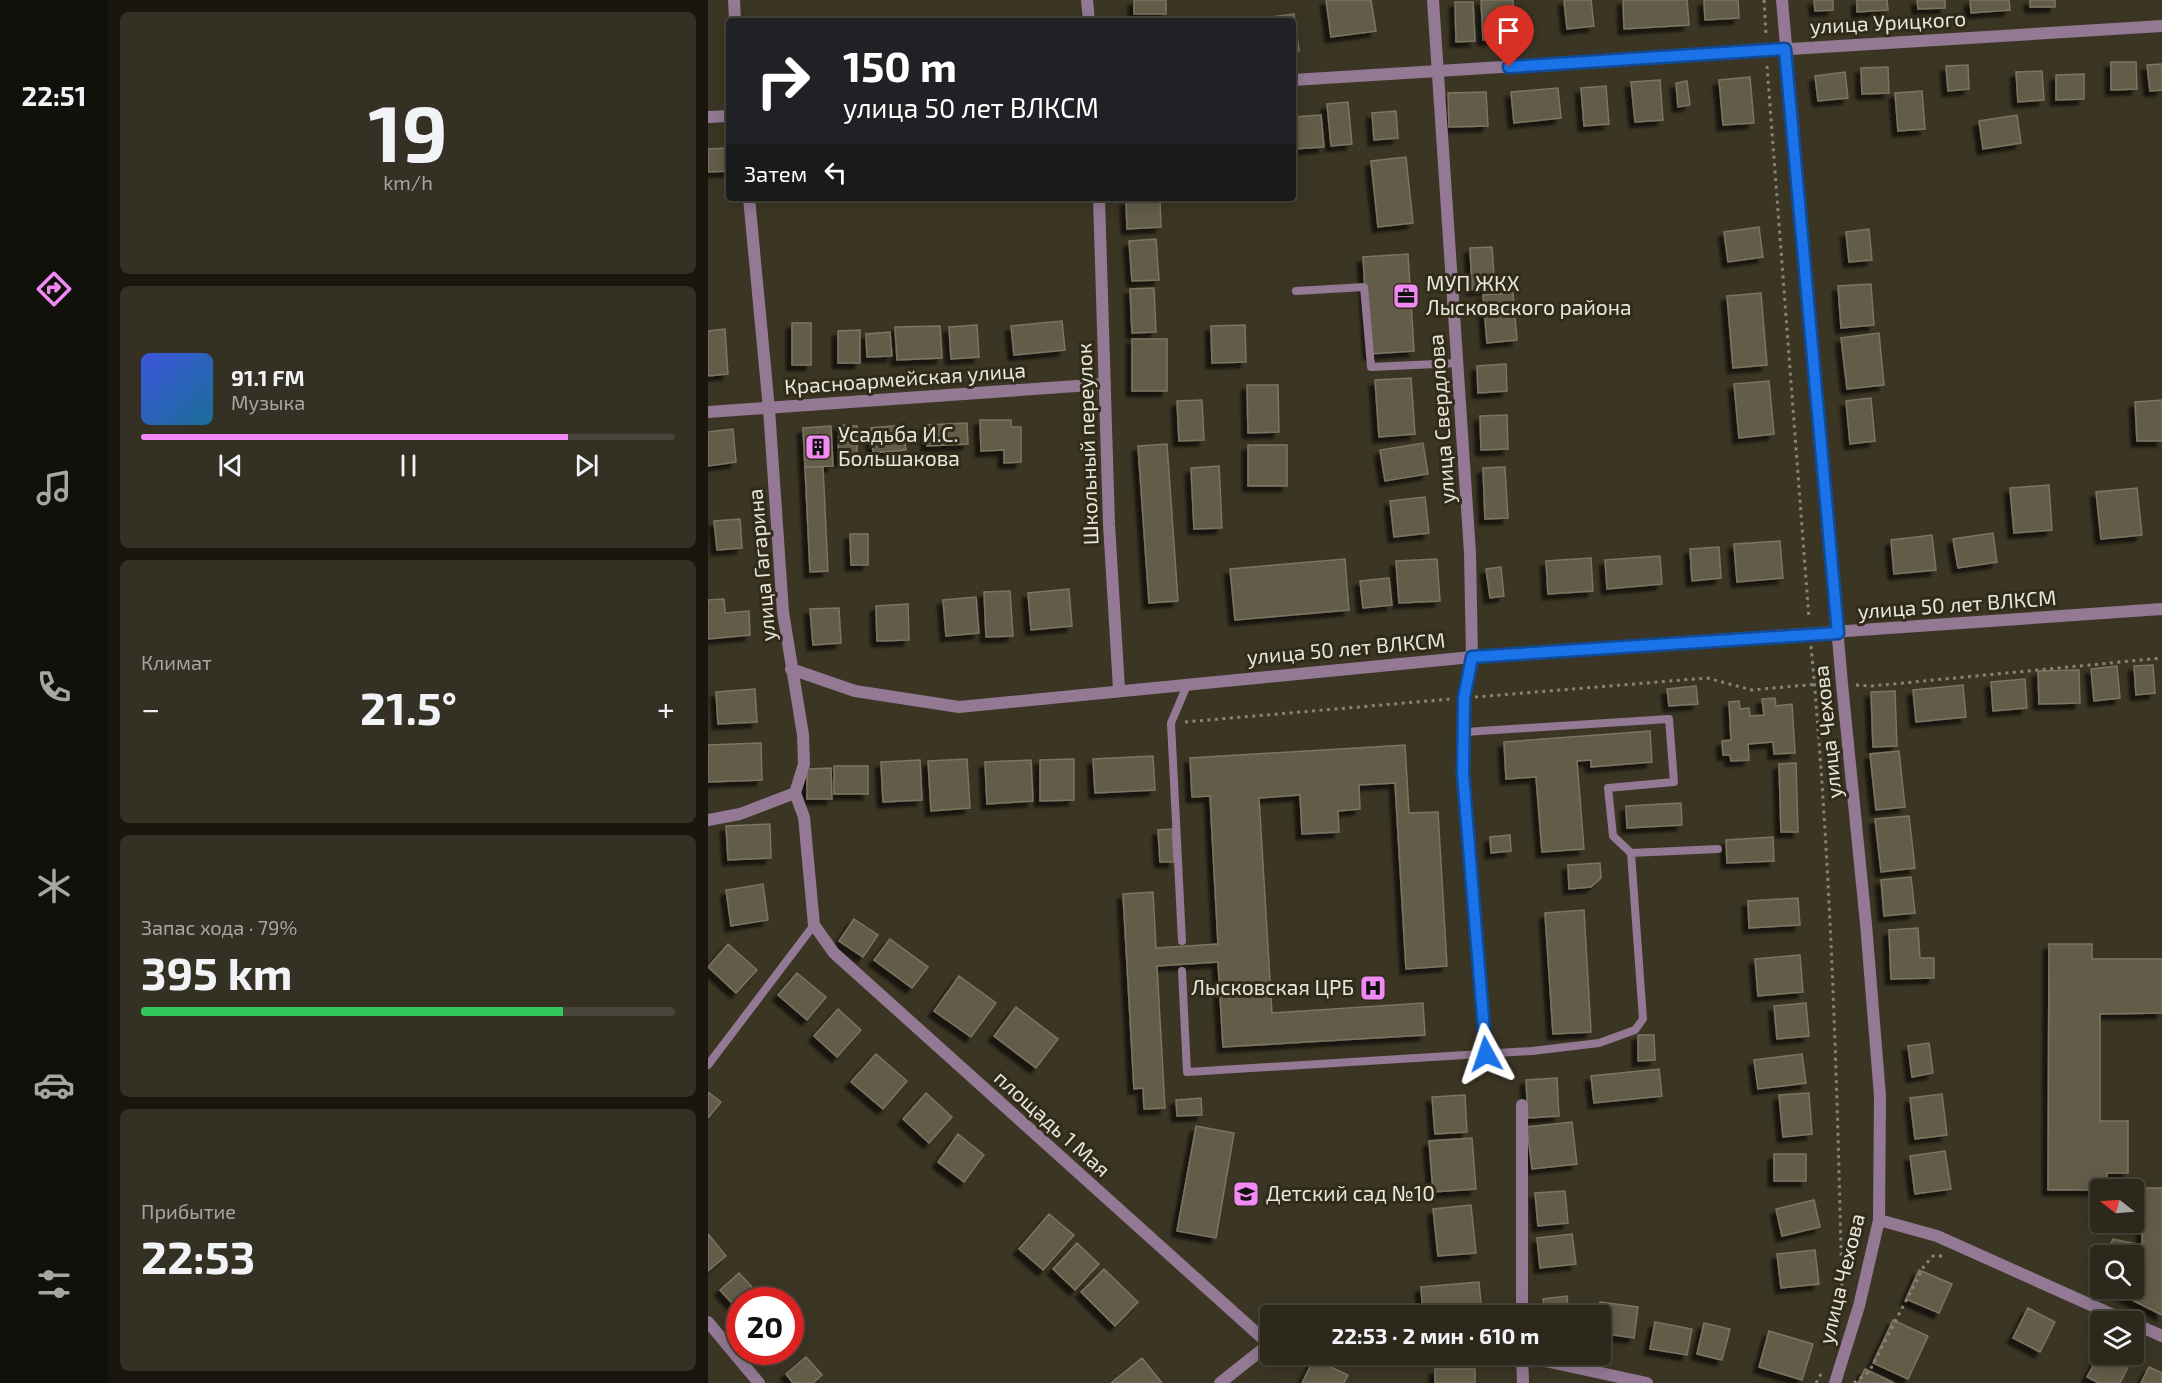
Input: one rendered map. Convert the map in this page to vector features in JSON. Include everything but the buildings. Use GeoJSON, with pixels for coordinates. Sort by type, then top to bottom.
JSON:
{"type":"FeatureCollection","features":[{"type":"Feature","properties":{"kind":"street"},"geometry":{"type":"LineString","coordinates":[[734,0],[735,18]]}},
{"type":"Feature","properties":{"kind":"street"},"geometry":{"type":"LineString","coordinates":[[1088,0],[1089,18]]}},
{"type":"Feature","properties":{"kind":"street","name":"улица Свердлова"},"geometry":{"type":"LineString","coordinates":[[1433,0],[1470,553],[1472,657]]}},
{"type":"Feature","properties":{"kind":"street","name":"улица Чехова"},"geometry":{"type":"LineString","coordinates":[[1782,0],[1880,1096],[1879,1220],[1859,1306],[1835,1383]]}},
{"type":"Feature","properties":{"kind":"street","name":"улица Урицкого"},"geometry":{"type":"LineString","coordinates":[[1296,80],[2162,26]]}},
{"type":"Feature","properties":{"kind":"street"},"geometry":{"type":"LineString","coordinates":[[708,117],[726,116]]}},
{"type":"Feature","properties":{"kind":"street","name":"улица Гагарина"},"geometry":{"type":"LineString","coordinates":[[749,201],[769,409],[783,612],[803,735],[804,764],[795,793]]}},
{"type":"Feature","properties":{"kind":"street","name":"Школьный переулок"},"geometry":{"type":"LineString","coordinates":[[1099,201],[1109,524],[1119,689]]}},
{"type":"Feature","properties":{"kind":"street","name":"Красноармейская улица"},"geometry":{"type":"LineString","coordinates":[[708,412],[1105,384]]}},
{"type":"Feature","properties":{"kind":"street","name":"улица 50 лет ВЛКСМ"},"geometry":{"type":"LineString","coordinates":[[791,669],[855,691],[959,707],[1119,689],[1472,657],[2162,609]]}},
{"type":"Feature","properties":{"kind":"street"},"geometry":{"type":"LineString","coordinates":[[708,820],[740,814],[795,793],[804,817],[814,925]]}},
{"type":"Feature","properties":{"kind":"street","name":"площадь 1 Мая"},"geometry":{"type":"LineString","coordinates":[[814,925],[834,953],[1260,1337]]}},
{"type":"Feature","properties":{"kind":"street"},"geometry":{"type":"LineString","coordinates":[[1522,1105],[1522,1305]]}},
{"type":"Feature","properties":{"kind":"street"},"geometry":{"type":"LineString","coordinates":[[1879,1220],[1946,1240],[2106,1311]]}},
{"type":"Feature","properties":{"kind":"street"},"geometry":{"type":"LineString","coordinates":[[708,1322],[759,1383]]}},
{"type":"Feature","properties":{"kind":"street"},"geometry":{"type":"LineString","coordinates":[[2144,1328],[2162,1336]]}},
{"type":"Feature","properties":{"kind":"street"},"geometry":{"type":"LineString","coordinates":[[1220,1383],[1260,1352]]}},
{"type":"Feature","properties":{"kind":"street"},"geometry":{"type":"LineString","coordinates":[[1522,1365],[1523,1383]]}},
{"type":"Feature","properties":{"kind":"street"},"geometry":{"type":"LineString","coordinates":[[1567,1365],[1647,1383]]}},
{"type":"Feature","properties":{"kind":"lane"},"geometry":{"type":"LineString","coordinates":[[1296,291],[1364,287],[1371,367],[1458,363]]}},
{"type":"Feature","properties":{"kind":"lane"},"geometry":{"type":"LineString","coordinates":[[1472,657],[1464,698],[1466,732],[1463,774],[1486,1054]]}},
{"type":"Feature","properties":{"kind":"lane"},"geometry":{"type":"LineString","coordinates":[[1182,941],[1171,723],[1188,683]]}},
{"type":"Feature","properties":{"kind":"lane"},"geometry":{"type":"LineString","coordinates":[[1182,971],[1187,1072],[1486,1054],[1599,1043],[1635,1030],[1643,1019],[1631,853],[1613,836],[1608,788],[1674,782],[1669,719],[1466,732]]}},
{"type":"Feature","properties":{"kind":"lane"},"geometry":{"type":"LineString","coordinates":[[1631,853],[1718,849]]}},
{"type":"Feature","properties":{"kind":"lane"},"geometry":{"type":"LineString","coordinates":[[708,1065],[814,925]]}},
{"type":"Feature","properties":{"kind":"path"},"geometry":{"type":"LineString","coordinates":[[1764,0],[1827,845],[1839,1143],[1842,1293],[1838,1323]]}},
{"type":"Feature","properties":{"kind":"path"},"geometry":{"type":"LineString","coordinates":[[1171,723],[1707,678],[1752,690],[1814,684],[1872,686],[2162,658]]}},
{"type":"Feature","properties":{"kind":"path"},"geometry":{"type":"LineString","coordinates":[[1854,1383],[1869,1372],[1924,1266],[1933,1256],[1950,1256]]}},
{"type":"Feature","properties":{"kind":"path"},"geometry":{"type":"LineString","coordinates":[[1816,1383],[1824,1366]]}},
{"type":"Feature","properties":{"kind":"place","name":"МУП ЖКХ Лысковского района"},"geometry":{"type":"Point","coordinates":[1406,296]}},
{"type":"Feature","properties":{"kind":"place","name":"Усадьба И.С. Большакова"},"geometry":{"type":"Point","coordinates":[818,447]}},
{"type":"Feature","properties":{"kind":"place","name":"Лысковская ЦРБ"},"geometry":{"type":"Point","coordinates":[1373,988]}},
{"type":"Feature","properties":{"kind":"place","name":"Детский сад №10"},"geometry":{"type":"Point","coordinates":[1246,1194]}},
{"type":"Feature","properties":{"kind":"route"},"geometry":{"type":"LineString","coordinates":[[1486,1054],[1463,774],[1466,732],[1464,698],[1472,657],[1838,633],[1785,49],[1509,67]]}}]}
